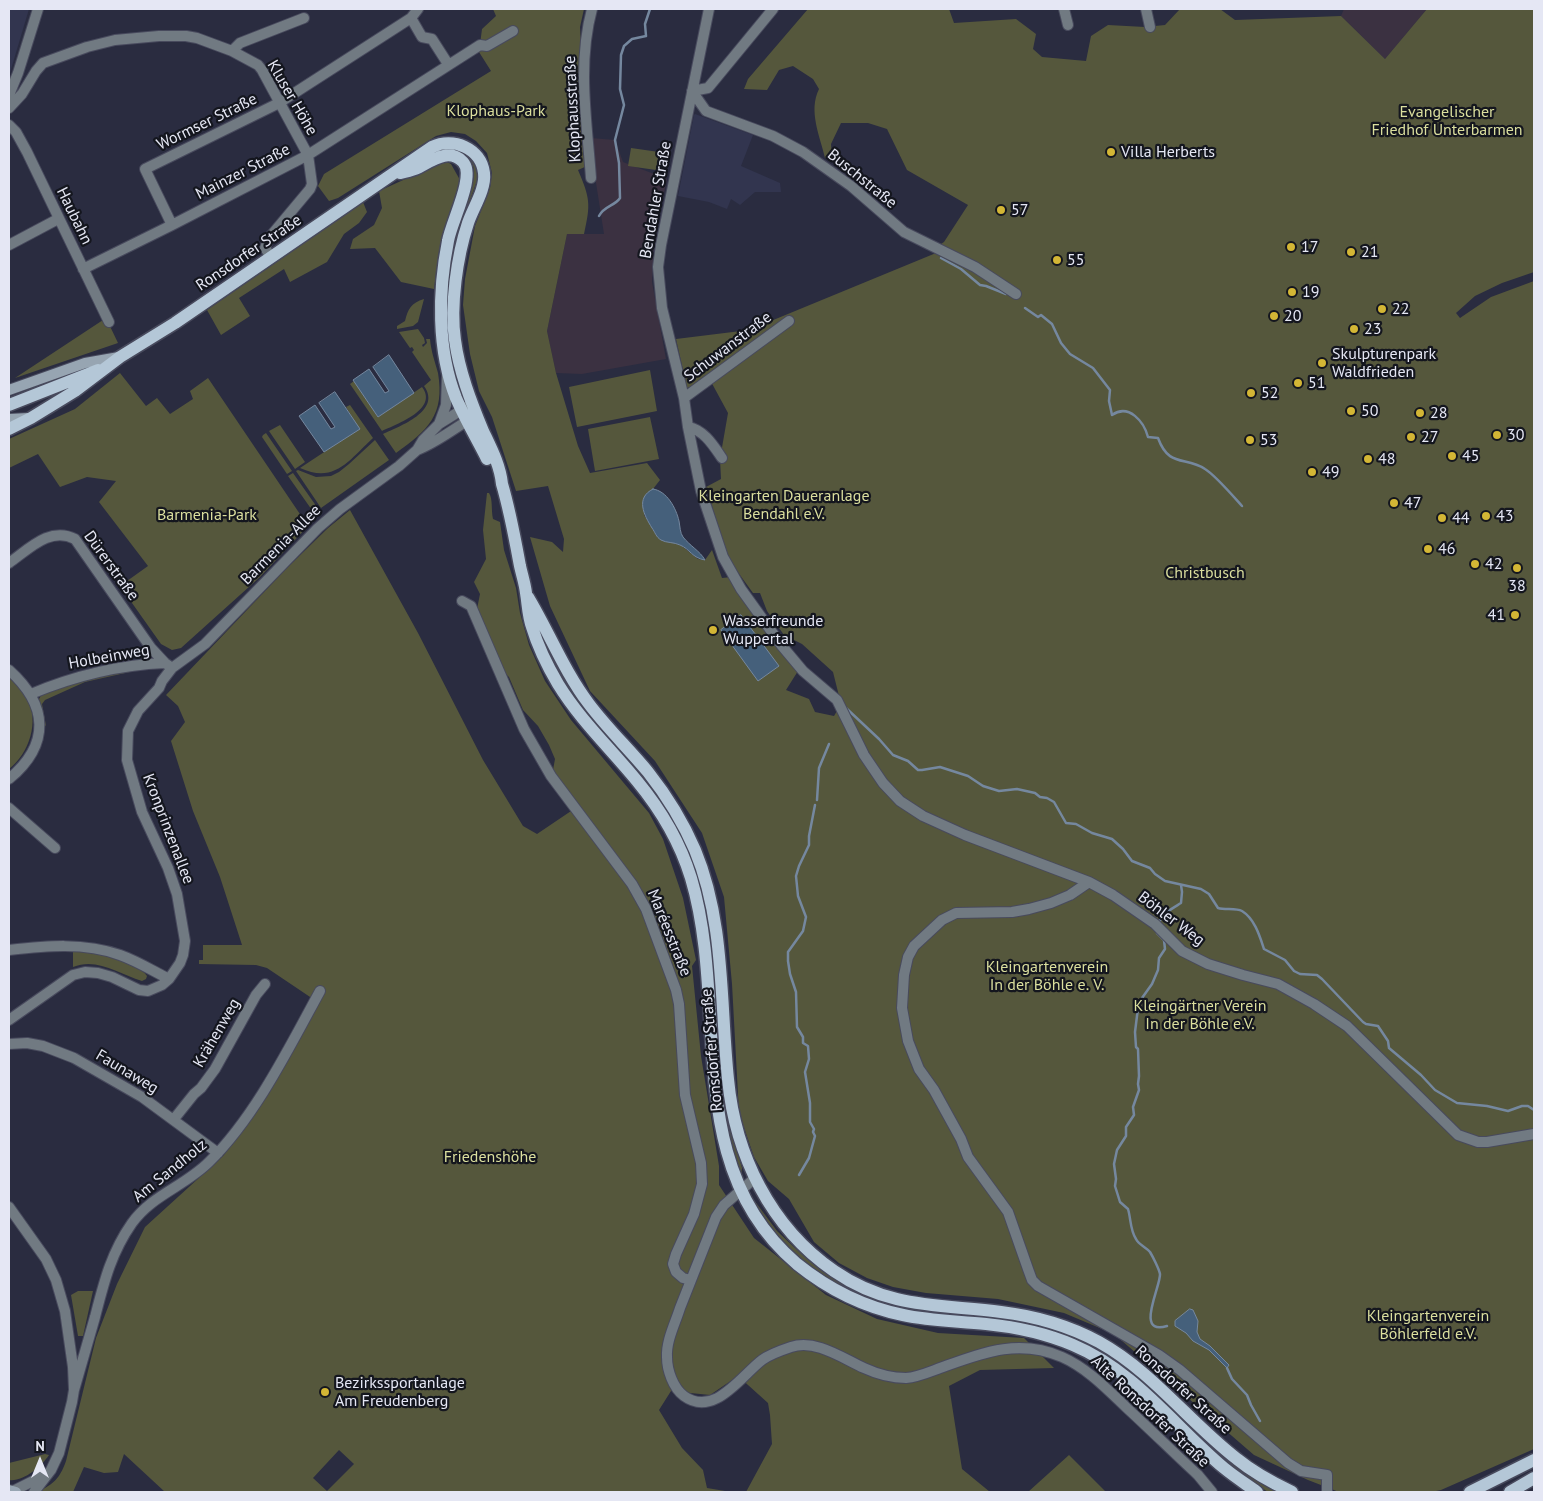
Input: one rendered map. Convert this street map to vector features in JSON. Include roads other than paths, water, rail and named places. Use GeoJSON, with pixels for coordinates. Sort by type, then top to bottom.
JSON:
{"type":"FeatureCollection","features":[{"type":"Feature","properties":{"kind":"main road","name":"Ronsdorfer Straße"},"geometry":{"type":"LineString","coordinates":[[31,418],[87,373],[105,368],[120,357],[149,341],[432,147],[448,142],[464,146],[473,152],[479,159],[484,172],[482,186],[464,238],[454,299],[453,325],[457,357],[470,412]]}},
{"type":"Feature","properties":{"kind":"main road","name":"Ronsdorfer Straße"},"geometry":{"type":"LineString","coordinates":[[395,174],[414,170],[437,157],[446,155],[460,159],[467,168],[468,178],[465,190],[451,226],[448,241],[442,294],[442,331],[448,372],[500,471],[532,629],[558,682],[588,726],[638,782],[656,806],[670,828],[686,865],[697,902],[704,942],[714,1089],[718,1117],[725,1148],[740,1190],[758,1220],[784,1251],[808,1272],[836,1291],[876,1309],[902,1315],[1021,1329],[1054,1338],[1103,1360],[1129,1378],[1223,1467],[1258,1492]]}},
{"type":"Feature","properties":{"kind":"main road"},"geometry":{"type":"LineString","coordinates":[[9,406],[87,373]]}},
{"type":"Feature","properties":{"kind":"main road"},"geometry":{"type":"LineString","coordinates":[[9,429],[31,418]]}},
{"type":"Feature","properties":{"kind":"main road","name":"Ronsdorfer Straße"},"geometry":{"type":"LineString","coordinates":[[526,594],[578,689],[596,714],[658,785],[683,824],[695,851],[710,897],[717,934],[731,1102],[743,1150],[755,1178],[775,1212],[792,1234],[824,1264],[850,1281],[875,1293],[915,1304],[997,1311],[1031,1317],[1060,1325],[1089,1337],[1113,1350],[1142,1372],[1229,1454],[1254,1472],[1292,1492]]}},
{"type":"Feature","properties":{"kind":"main road"},"geometry":{"type":"LineString","coordinates":[[1470,1492],[1534,1460]]}},
{"type":"Feature","properties":{"kind":"main road"},"geometry":{"type":"LineString","coordinates":[[1510,1492],[1534,1478]]}},
{"type":"Feature","properties":{"kind":"street"},"geometry":{"type":"LineString","coordinates":[[9,95],[38,9]]}},
{"type":"Feature","properties":{"kind":"street","name":"Wormser Straße"},"geometry":{"type":"LineString","coordinates":[[172,226],[145,169],[279,103],[411,18],[418,9]]}},
{"type":"Feature","properties":{"kind":"street","name":"Klophausstraße"},"geometry":{"type":"LineString","coordinates":[[591,178],[584,61],[585,40],[592,9]]}},
{"type":"Feature","properties":{"kind":"street","name":"Bendahler Straße"},"geometry":{"type":"LineString","coordinates":[[710,9],[658,267],[662,308],[684,398],[701,491],[723,556],[741,589],[782,646],[803,671],[837,700]]}},
{"type":"Feature","properties":{"kind":"street"},"geometry":{"type":"LineString","coordinates":[[692,91],[708,88],[773,9]]}},
{"type":"Feature","properties":{"kind":"street"},"geometry":{"type":"LineString","coordinates":[[1064,9],[1068,25]]}},
{"type":"Feature","properties":{"kind":"street"},"geometry":{"type":"LineString","coordinates":[[1146,9],[1150,27]]}},
{"type":"Feature","properties":{"kind":"street"},"geometry":{"type":"LineString","coordinates":[[232,52],[240,43],[304,18]]}},
{"type":"Feature","properties":{"kind":"street"},"geometry":{"type":"LineString","coordinates":[[411,18],[422,37],[432,39],[448,64]]}},
{"type":"Feature","properties":{"kind":"street","name":"Mainzer Straße"},"geometry":{"type":"LineString","coordinates":[[83,269],[172,226],[308,155],[448,64],[480,45],[487,46],[513,32]]}},
{"type":"Feature","properties":{"kind":"street","name":"Kluser Höhe"},"geometry":{"type":"LineString","coordinates":[[9,108],[22,94],[43,63],[96,44],[124,39],[159,36],[198,38],[258,64],[308,155],[312,184],[269,238],[265,248],[271,257]]}},
{"type":"Feature","properties":{"kind":"street","name":"Buschstraße"},"geometry":{"type":"LineString","coordinates":[[692,91],[706,111],[773,136],[803,152],[851,186],[904,232],[975,267],[1016,294]]}},
{"type":"Feature","properties":{"kind":"street","name":"Haubahn"},"geometry":{"type":"LineString","coordinates":[[9,125],[16,132],[27,152],[109,322]]}},
{"type":"Feature","properties":{"kind":"street"},"geometry":{"type":"LineString","coordinates":[[9,245],[58,219]]}},
{"type":"Feature","properties":{"kind":"street","name":"Schuwanstraße"},"geometry":{"type":"LineString","coordinates":[[684,398],[789,321]]}},
{"type":"Feature","properties":{"kind":"street","name":"Ronsdorfer Straße"},"geometry":{"type":"LineString","coordinates":[[9,390],[87,373],[120,357]]}},
{"type":"Feature","properties":{"kind":"street","name":"Barmenia-Allee"},"geometry":{"type":"LineString","coordinates":[[439,424],[446,405],[448,372]]}},
{"type":"Feature","properties":{"kind":"street","name":"Barmenia-Allee"},"geometry":{"type":"LineString","coordinates":[[168,666],[205,644],[318,528],[340,509],[398,466],[416,450],[439,424],[470,412]]}},
{"type":"Feature","properties":{"kind":"street","name":"Barmenia-Allee"},"geometry":{"type":"LineString","coordinates":[[416,450],[428,446],[454,428],[470,412]]}},
{"type":"Feature","properties":{"kind":"street","name":"Ronsdorfer Straße"},"geometry":{"type":"LineString","coordinates":[[9,419],[31,418]]}},
{"type":"Feature","properties":{"kind":"street"},"geometry":{"type":"LineString","coordinates":[[688,427],[698,429],[711,442],[722,458]]}},
{"type":"Feature","properties":{"kind":"street","name":"Dürerstraße"},"geometry":{"type":"LineString","coordinates":[[9,563],[52,535],[63,534],[75,539],[151,648],[168,666]]}},
{"type":"Feature","properties":{"kind":"street","name":"Maréesstraße"},"geometry":{"type":"LineString","coordinates":[[462,601],[470,606],[524,729],[551,776],[627,877],[642,902],[676,990],[679,1004],[685,1095],[701,1163],[702,1184],[694,1214],[673,1264],[676,1272],[683,1278],[691,1280]]}},
{"type":"Feature","properties":{"kind":"street","name":"Holbeinweg"},"geometry":{"type":"LineString","coordinates":[[31,694],[60,682],[105,670],[168,666]]}},
{"type":"Feature","properties":{"kind":"street","name":"Kronprinzenallee"},"geometry":{"type":"LineString","coordinates":[[9,1020],[73,975],[85,972],[98,972],[139,990],[148,991],[162,985],[180,963],[185,941],[178,901],[168,868],[142,812],[132,783],[126,751],[128,731],[133,720],[160,688],[168,666]]}},
{"type":"Feature","properties":{"kind":"street"},"geometry":{"type":"LineString","coordinates":[[9,670],[31,694],[36,704],[39,720],[38,735],[34,749],[25,762],[9,778]]}},
{"type":"Feature","properties":{"kind":"street","name":"Böhler Weg"},"geometry":{"type":"LineString","coordinates":[[837,700],[864,756],[883,783],[900,801],[923,816],[965,835],[1089,882],[1155,924],[1182,951],[1208,964],[1278,984],[1314,1004],[1347,1026],[1458,1135],[1478,1142],[1486,1142],[1534,1134]]}},
{"type":"Feature","properties":{"kind":"street"},"geometry":{"type":"LineString","coordinates":[[9,808],[55,848]]}},
{"type":"Feature","properties":{"kind":"street"},"geometry":{"type":"LineString","coordinates":[[1089,882],[1070,895],[1030,909],[1012,912],[956,913],[942,920],[914,946],[908,957],[902,1008],[908,1041],[919,1069],[934,1090],[961,1139],[968,1157],[1008,1212],[1032,1280],[1038,1286],[1173,1365],[1288,1462],[1302,1471],[1327,1475],[1327,1492]]}},
{"type":"Feature","properties":{"kind":"street"},"geometry":{"type":"LineString","coordinates":[[9,950],[60,945],[91,947],[121,955],[168,979]]}},
{"type":"Feature","properties":{"kind":"street","name":"Krähenweg"},"geometry":{"type":"LineString","coordinates":[[174,1120],[194,1094],[202,1088],[215,1069],[256,995],[265,984]]}},
{"type":"Feature","properties":{"kind":"street","name":"Am Sandholz"},"geometry":{"type":"LineString","coordinates":[[74,1390],[108,1270],[121,1241],[133,1222],[150,1203],[194,1175],[218,1153],[249,1115],[320,991]]}},
{"type":"Feature","properties":{"kind":"street","name":"Faunaweg"},"geometry":{"type":"LineString","coordinates":[[9,1044],[28,1043],[58,1051],[108,1076],[142,1096],[218,1153]]}},
{"type":"Feature","properties":{"kind":"street","name":"Alte Ronsdorfer Straße"},"geometry":{"type":"LineString","coordinates":[[755,1178],[720,1209],[716,1216],[672,1333],[667,1357],[668,1370],[675,1386],[683,1396],[701,1402],[715,1400],[763,1359],[792,1346],[811,1346],[826,1350],[878,1373],[909,1378],[995,1350],[1022,1348],[1041,1350],[1062,1356],[1088,1372],[1198,1475],[1212,1492]]}},
{"type":"Feature","properties":{"kind":"street"},"geometry":{"type":"LineString","coordinates":[[9,1207],[46,1259],[56,1280],[65,1310],[71,1351],[74,1390],[69,1417],[57,1460],[34,1492]]}},
{"type":"Feature","properties":{"kind":"street"},"geometry":{"type":"LineString","coordinates":[[13,1491],[48,1474]]}},
{"type":"Feature","properties":{"kind":"waterway"},"geometry":{"type":"LineString","coordinates":[[599,216],[620,198],[619,163],[615,140],[624,105],[620,89],[621,55],[624,46],[632,39],[646,36],[645,24],[650,9]]}},
{"type":"Feature","properties":{"kind":"waterway"},"geometry":{"type":"LineString","coordinates":[[941,258],[961,269],[980,285],[1006,294]]}},
{"type":"Feature","properties":{"kind":"waterway"},"geometry":{"type":"LineString","coordinates":[[1025,308],[1038,317],[1041,315],[1052,324],[1061,343],[1070,354],[1093,368],[1110,390],[1109,401],[1112,415],[1124,411],[1135,416],[1143,426],[1148,437],[1158,438],[1167,454],[1172,458],[1198,465],[1205,469],[1242,506]]}},
{"type":"Feature","properties":{"kind":"waterway"},"geometry":{"type":"LineString","coordinates":[[846,708],[893,755],[908,761],[918,770],[940,767],[968,776],[983,786],[999,791],[1017,789],[1047,798],[1054,802],[1066,823],[1076,824],[1092,833],[1112,839],[1132,861],[1150,868],[1165,881],[1201,889],[1209,894],[1218,908],[1242,911],[1247,914],[1254,923],[1264,949],[1285,960],[1294,971],[1300,974],[1317,975],[1363,1022],[1378,1026],[1388,1041],[1389,1048],[1421,1075],[1435,1090],[1457,1103],[1487,1106],[1508,1111],[1528,1106],[1534,1110]]}},
{"type":"Feature","properties":{"kind":"waterway"},"geometry":{"type":"LineString","coordinates":[[817,800],[819,768],[829,744]]}},
{"type":"Feature","properties":{"kind":"waterway"},"geometry":{"type":"LineString","coordinates":[[799,1175],[809,1158],[815,1136],[810,1122],[810,1103],[805,1072],[809,1059],[808,1046],[803,1043],[803,1037],[797,1027],[796,992],[790,974],[788,952],[803,931],[806,917],[798,896],[796,876],[809,845],[815,805]]}},
{"type":"Feature","properties":{"kind":"waterway"},"geometry":{"type":"LineString","coordinates":[[1159,922],[1166,913],[1181,903],[1181,885]]}},
{"type":"Feature","properties":{"kind":"waterway"},"geometry":{"type":"LineString","coordinates":[[1157,933],[1164,940],[1165,949],[1159,958],[1158,970],[1152,984],[1142,998],[1138,1008],[1135,1032],[1136,1047],[1138,1049],[1139,1090],[1133,1107],[1134,1115],[1126,1127],[1126,1136],[1117,1150],[1114,1164],[1115,1186],[1120,1202],[1128,1209],[1134,1236],[1150,1252],[1160,1274],[1152,1308],[1152,1324],[1157,1327],[1167,1326]]}},
{"type":"Feature","properties":{"kind":"waterway"},"geometry":{"type":"LineString","coordinates":[[1227,1368],[1232,1379],[1247,1395],[1260,1421]]}},
{"type":"Feature","properties":{"kind":"place","name":"Villa Herberts"},"geometry":{"type":"Point","coordinates":[1111,152]}},
{"type":"Feature","properties":{"kind":"place","name":"57"},"geometry":{"type":"Point","coordinates":[1001,210]}},
{"type":"Feature","properties":{"kind":"place","name":"17"},"geometry":{"type":"Point","coordinates":[1291,247]}},
{"type":"Feature","properties":{"kind":"place","name":"21"},"geometry":{"type":"Point","coordinates":[1351,252]}},
{"type":"Feature","properties":{"kind":"place","name":"55"},"geometry":{"type":"Point","coordinates":[1057,260]}},
{"type":"Feature","properties":{"kind":"place","name":"19"},"geometry":{"type":"Point","coordinates":[1292,292]}},
{"type":"Feature","properties":{"kind":"place","name":"22"},"geometry":{"type":"Point","coordinates":[1382,309]}},
{"type":"Feature","properties":{"kind":"place","name":"20"},"geometry":{"type":"Point","coordinates":[1274,316]}},
{"type":"Feature","properties":{"kind":"place","name":"23"},"geometry":{"type":"Point","coordinates":[1354,329]}},
{"type":"Feature","properties":{"kind":"place","name":"Skulpturenpark Waldfrieden"},"geometry":{"type":"Point","coordinates":[1322,363]}},
{"type":"Feature","properties":{"kind":"place","name":"51"},"geometry":{"type":"Point","coordinates":[1298,383]}},
{"type":"Feature","properties":{"kind":"place","name":"52"},"geometry":{"type":"Point","coordinates":[1251,393]}},
{"type":"Feature","properties":{"kind":"place","name":"50"},"geometry":{"type":"Point","coordinates":[1351,411]}},
{"type":"Feature","properties":{"kind":"place","name":"28"},"geometry":{"type":"Point","coordinates":[1420,413]}},
{"type":"Feature","properties":{"kind":"place","name":"30"},"geometry":{"type":"Point","coordinates":[1497,435]}},
{"type":"Feature","properties":{"kind":"place","name":"27"},"geometry":{"type":"Point","coordinates":[1411,437]}},
{"type":"Feature","properties":{"kind":"place","name":"53"},"geometry":{"type":"Point","coordinates":[1250,440]}},
{"type":"Feature","properties":{"kind":"place","name":"45"},"geometry":{"type":"Point","coordinates":[1452,456]}},
{"type":"Feature","properties":{"kind":"place","name":"48"},"geometry":{"type":"Point","coordinates":[1368,459]}},
{"type":"Feature","properties":{"kind":"place","name":"49"},"geometry":{"type":"Point","coordinates":[1312,472]}},
{"type":"Feature","properties":{"kind":"place","name":"47"},"geometry":{"type":"Point","coordinates":[1394,503]}},
{"type":"Feature","properties":{"kind":"place","name":"43"},"geometry":{"type":"Point","coordinates":[1486,516]}},
{"type":"Feature","properties":{"kind":"place","name":"44"},"geometry":{"type":"Point","coordinates":[1442,518]}},
{"type":"Feature","properties":{"kind":"place","name":"46"},"geometry":{"type":"Point","coordinates":[1428,549]}},
{"type":"Feature","properties":{"kind":"place","name":"42"},"geometry":{"type":"Point","coordinates":[1475,564]}},
{"type":"Feature","properties":{"kind":"place","name":"38"},"geometry":{"type":"Point","coordinates":[1517,568]}},
{"type":"Feature","properties":{"kind":"place","name":"41"},"geometry":{"type":"Point","coordinates":[1515,615]}},
{"type":"Feature","properties":{"kind":"place","name":"Wasserfreunde Wuppertal"},"geometry":{"type":"Point","coordinates":[713,630]}},
{"type":"Feature","properties":{"kind":"place","name":"Bezirkssportanlage Am Freudenberg"},"geometry":{"type":"Point","coordinates":[325,1392]}},
{"type":"Feature","properties":{"kind":"park label","name":"Klophaus-Park"},"geometry":{"type":"Point","coordinates":[496,111]}},
{"type":"Feature","properties":{"kind":"park label","name":"Evangelischer Friedhof Unterbarmen"},"geometry":{"type":"Point","coordinates":[1447,121]}},
{"type":"Feature","properties":{"kind":"park label","name":"Kleingarten Daueranlage Bendahl e.V."},"geometry":{"type":"Point","coordinates":[784,505]}},
{"type":"Feature","properties":{"kind":"park label","name":"Barmenia-Park"},"geometry":{"type":"Point","coordinates":[207,515]}},
{"type":"Feature","properties":{"kind":"park label","name":"Christbusch"},"geometry":{"type":"Point","coordinates":[1205,573]}},
{"type":"Feature","properties":{"kind":"park label","name":"Kleingartenverein In der Böhle e. V."},"geometry":{"type":"Point","coordinates":[1047,976]}},
{"type":"Feature","properties":{"kind":"park label","name":"Kleingärtner Verein In der Böhle e.V."},"geometry":{"type":"Point","coordinates":[1200,1015]}},
{"type":"Feature","properties":{"kind":"park label","name":"Friedenshöhe"},"geometry":{"type":"Point","coordinates":[490,1157]}},
{"type":"Feature","properties":{"kind":"park label","name":"Kleingartenverein Böhlerfeld e.V."},"geometry":{"type":"Point","coordinates":[1428,1325]}}]}
